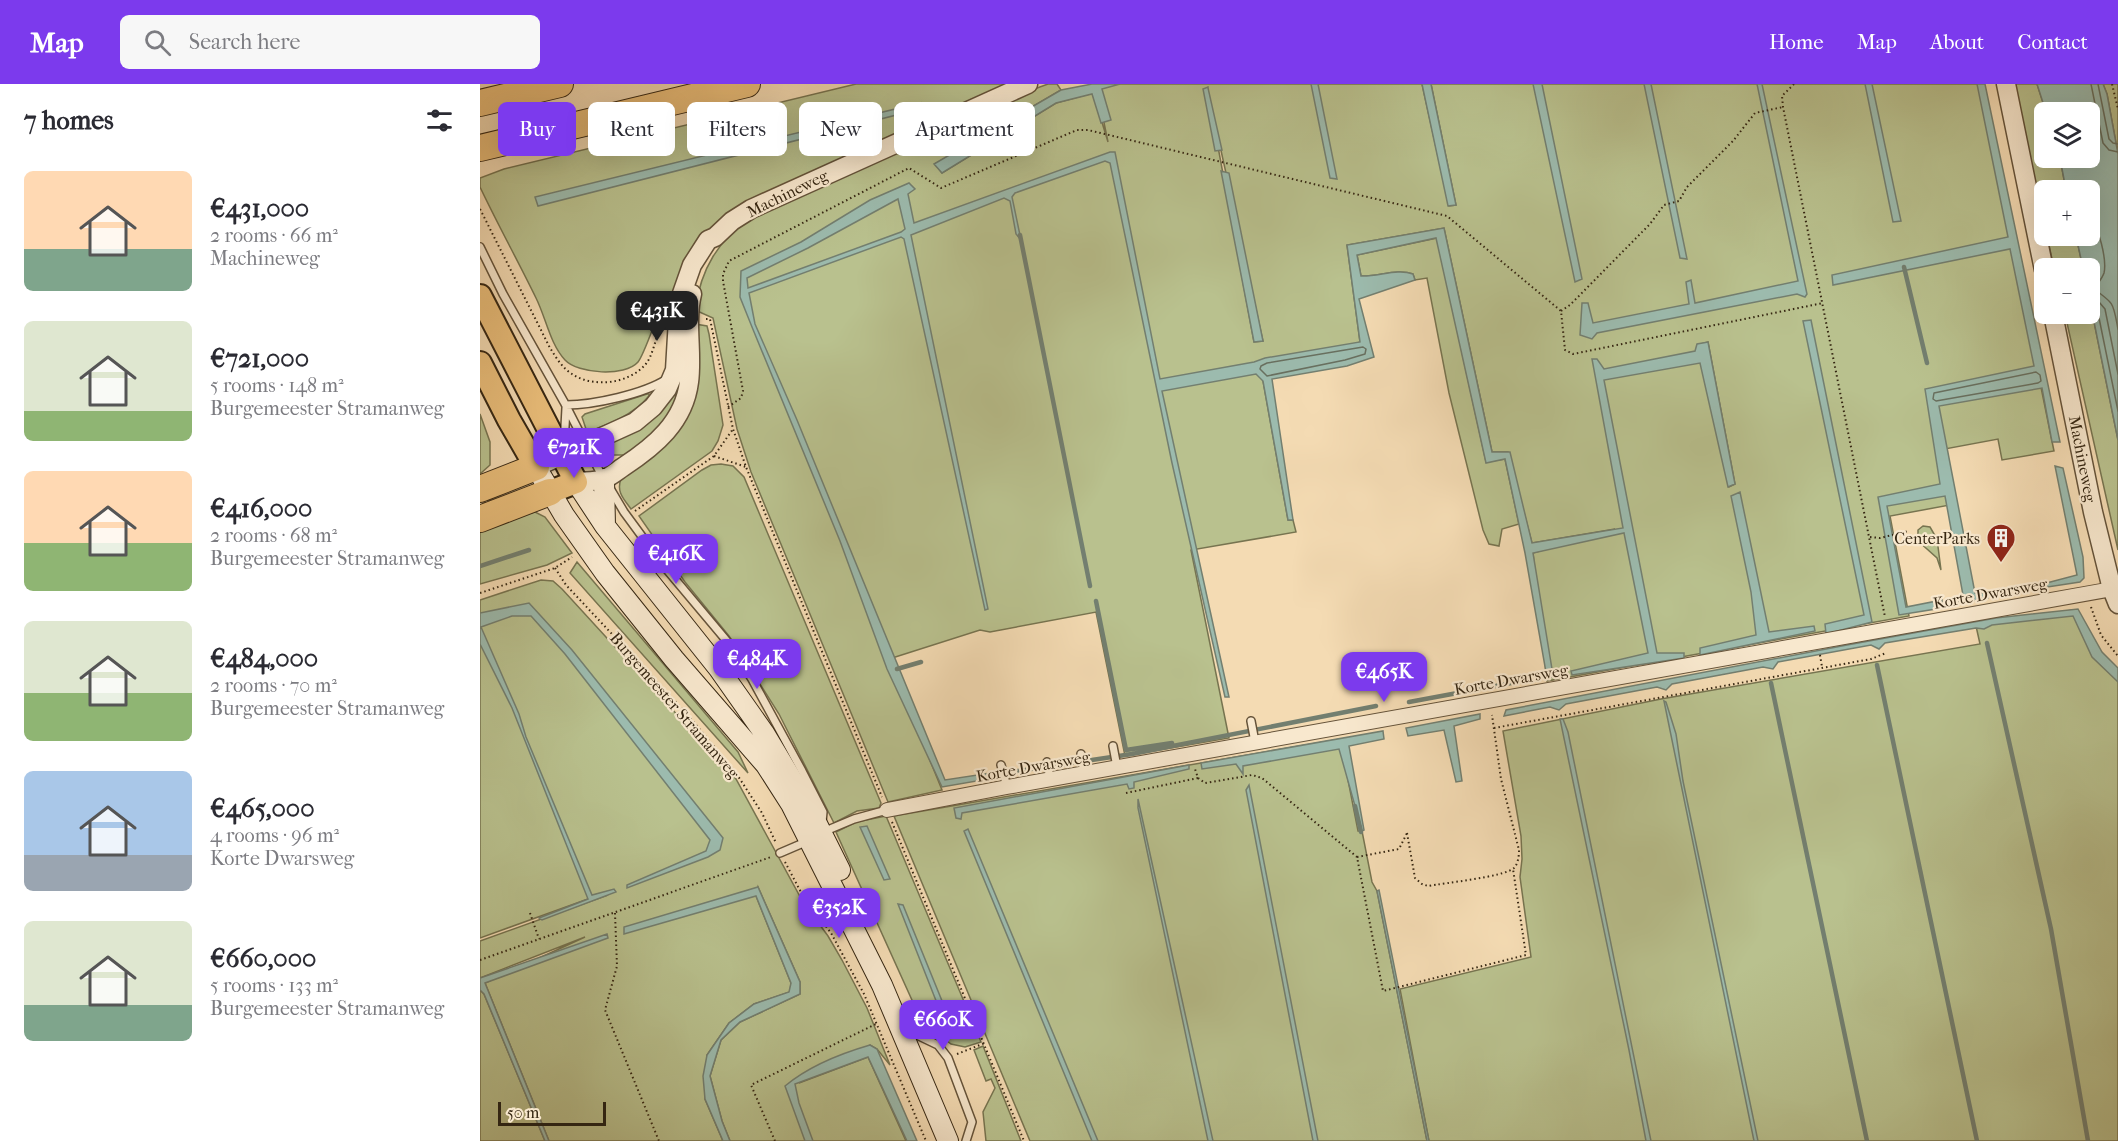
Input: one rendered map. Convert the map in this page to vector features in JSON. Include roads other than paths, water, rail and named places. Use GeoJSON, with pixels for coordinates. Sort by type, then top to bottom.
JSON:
{"type":"FeatureCollection","features":[{"type":"Feature","properties":{"kind":"highway"},"geometry":{"type":"LineString","coordinates":[[480,103],[560,84]]}},
{"type":"Feature","properties":{"kind":"highway"},"geometry":{"type":"LineString","coordinates":[[483,148],[747,84]]}},
{"type":"Feature","properties":{"kind":"highway"},"geometry":{"type":"LineString","coordinates":[[480,489],[536,467]]}},
{"type":"Feature","properties":{"kind":"highway"},"geometry":{"type":"LineString","coordinates":[[480,519],[550,492]]}},
{"type":"Feature","properties":{"kind":"main road","name":"Burgemeester Stramanweg"},"geometry":{"type":"LineString","coordinates":[[480,296],[576,482],[604,526],[719,669],[764,733],[809,808],[816,837],[948,1141]]}},
{"type":"Feature","properties":{"kind":"main road","name":"Burgemeester Stramanweg"},"geometry":{"type":"LineString","coordinates":[[480,363],[550,492],[605,573],[674,659],[766,765],[816,837],[915,1034],[960,1141]]}},
{"type":"Feature","properties":{"kind":"main road"},"geometry":{"type":"LineString","coordinates":[[604,479],[604,526]]}},
{"type":"Feature","properties":{"kind":"main road"},"geometry":{"type":"LineString","coordinates":[[550,492],[576,482]]}},
{"type":"Feature","properties":{"kind":"street","name":"Machineweg"},"geometry":{"type":"LineString","coordinates":[[562,456],[635,422],[653,407],[667,389],[675,370],[683,316],[685,282],[692,265],[708,240],[751,209],[1028,84]]}},
{"type":"Feature","properties":{"kind":"street"},"geometry":{"type":"LineString","coordinates":[[2006,84],[2042,258]]}},
{"type":"Feature","properties":{"kind":"street","name":"Machineweg"},"geometry":{"type":"LineString","coordinates":[[576,482],[604,479],[657,443],[679,414],[689,381],[683,316]]}},
{"type":"Feature","properties":{"kind":"street","name":"Machineweg"},"geometry":{"type":"LineString","coordinates":[[2055,324],[2093,512],[2116,593]]}},
{"type":"Feature","properties":{"kind":"street"},"geometry":{"type":"LineString","coordinates":[[536,467],[562,456]]}},
{"type":"Feature","properties":{"kind":"street"},"geometry":{"type":"LineString","coordinates":[[550,492],[562,456]]}},
{"type":"Feature","properties":{"kind":"street","name":"Korte Dwarsweg"},"geometry":{"type":"LineString","coordinates":[[887,810],[1006,783],[1191,754],[1254,739],[1489,700],[2087,593],[2116,593]]}},
{"type":"Feature","properties":{"kind":"lane","name":"Burgemeester Stramanweg"},"geometry":{"type":"LineString","coordinates":[[480,248],[503,294],[624,512],[663,565],[731,646],[752,679],[823,812],[816,837]]}},
{"type":"Feature","properties":{"kind":"lane"},"geometry":{"type":"LineString","coordinates":[[562,456],[566,405],[588,404],[651,387],[666,379],[675,370]]}},
{"type":"Feature","properties":{"kind":"lane"},"geometry":{"type":"LineString","coordinates":[[1251,721],[1254,739]]}},
{"type":"Feature","properties":{"kind":"lane"},"geometry":{"type":"LineString","coordinates":[[1113,746],[1117,764]]}},
{"type":"Feature","properties":{"kind":"lane"},"geometry":{"type":"LineString","coordinates":[[1081,754],[1084,770]]}},
{"type":"Feature","properties":{"kind":"lane"},"geometry":{"type":"LineString","coordinates":[[1047,762],[1050,776]]}},
{"type":"Feature","properties":{"kind":"lane"},"geometry":{"type":"LineString","coordinates":[[1001,765],[1006,783]]}},
{"type":"Feature","properties":{"kind":"lane","name":"Korte Dwarsweg"},"geometry":{"type":"LineString","coordinates":[[780,853],[854,819],[887,810]]}},
{"type":"Feature","properties":{"kind":"lane"},"geometry":{"type":"LineString","coordinates":[[915,1034],[938,1046],[948,1058],[972,1122],[966,1141]]}},
{"type":"Feature","properties":{"kind":"water"},"geometry":{"type":"Polygon","coordinates":[[[1092,84],[1120,84],[1102,89],[1111,120],[1101,123],[1092,94],[1056,103],[1035,116],[1035,105],[1061,90],[1092,84]]]}},
{"type":"Feature","properties":{"kind":"water"},"geometry":{"type":"Polygon","coordinates":[[[1311,84],[1318,84],[1337,179],[1330,178],[1311,84]]]}},
{"type":"Feature","properties":{"kind":"water"},"geometry":{"type":"Polygon","coordinates":[[[1422,84],[1431,84],[1456,205],[1448,206],[1422,84]]]}},
{"type":"Feature","properties":{"kind":"water"},"geometry":{"type":"Polygon","coordinates":[[[1533,84],[1542,84],[1582,279],[1575,282],[1533,84]]]}},
{"type":"Feature","properties":{"kind":"water"},"geometry":{"type":"Polygon","coordinates":[[[1644,84],[1651,84],[1687,259],[1680,258],[1644,84]]]}},
{"type":"Feature","properties":{"kind":"water"},"geometry":{"type":"Polygon","coordinates":[[[1757,84],[1762,84],[1807,294],[1805,297],[1797,294],[1597,333],[1592,339],[1580,335],[1582,303],[1588,303],[1593,323],[1689,304],[1686,282],[1691,280],[1695,303],[1798,281],[1757,84]]]}},
{"type":"Feature","properties":{"kind":"water"},"geometry":{"type":"Polygon","coordinates":[[[1865,84],[1872,84],[1901,221],[1893,222],[1865,84]]]}},
{"type":"Feature","properties":{"kind":"water"},"geometry":{"type":"Polygon","coordinates":[[[1977,84],[1985,84],[2060,442],[2052,442],[2042,388],[1939,406],[1975,593],[1988,593],[1988,598],[1960,603],[1957,598],[1963,595],[1945,496],[1887,506],[1906,607],[1942,600],[1942,608],[1899,615],[1878,497],[1940,484],[1925,389],[2034,366],[2010,249],[1833,285],[1832,275],[2008,237],[1977,84]]]}},
{"type":"Feature","properties":{"kind":"water"},"geometry":{"type":"Polygon","coordinates":[[[2037,84],[2103,84],[2107,94],[2118,154],[2118,440],[2094,324],[2100,324],[2100,258],[2081,258],[2078,246],[2100,246],[2100,180],[2064,180],[2062,168],[2100,168],[2100,102],[2043,102],[2037,84]]]}},
{"type":"Feature","properties":{"kind":"water"},"geometry":{"type":"Polygon","coordinates":[[[1208,87],[1222,150],[1215,151],[1203,89],[1208,87]]]}},
{"type":"Feature","properties":{"kind":"water"},"geometry":{"type":"Polygon","coordinates":[[[894,109],[894,116],[882,119],[882,112],[894,109]]]}},
{"type":"Feature","properties":{"kind":"water"},"geometry":{"type":"Polygon","coordinates":[[[799,133],[799,140],[787,143],[787,135],[799,133]]]}},
{"type":"Feature","properties":{"kind":"water"},"geometry":{"type":"Polygon","coordinates":[[[1115,152],[1160,379],[1360,342],[1347,245],[1444,228],[1492,452],[1510,452],[1532,543],[1623,528],[1592,359],[1597,359],[1604,369],[1695,351],[1697,344],[1708,342],[1735,484],[1728,487],[1700,363],[1604,380],[1657,653],[1684,653],[1684,658],[1572,675],[1571,671],[1648,653],[1624,533],[1533,553],[1552,669],[1559,674],[1559,676],[1547,678],[1525,553],[1505,459],[1486,463],[1436,238],[1357,255],[1361,276],[1407,272],[1413,274],[1415,280],[1359,299],[1374,357],[1347,366],[1272,379],[1293,520],[1288,520],[1263,381],[1256,374],[1162,391],[1229,697],[1225,697],[1172,463],[1110,163],[1105,161],[1015,193],[1012,197],[1021,240],[1016,234],[1010,201],[1004,198],[911,235],[988,609],[985,610],[904,239],[901,237],[749,293],[755,324],[797,420],[945,780],[997,772],[1000,777],[942,787],[887,669],[840,541],[740,297],[741,271],[801,242],[870,200],[909,183],[915,189],[908,194],[914,223],[1115,152]],[[898,199],[747,278],[748,288],[901,232],[905,229],[898,199]]]}},
{"type":"Feature","properties":{"kind":"water"},"geometry":{"type":"Polygon","coordinates":[[[703,156],[735,156],[538,206],[535,197],[703,156]]]}},
{"type":"Feature","properties":{"kind":"water"},"geometry":{"type":"Polygon","coordinates":[[[948,156],[970,156],[942,173],[934,164],[948,156]]]}},
{"type":"Feature","properties":{"kind":"water"},"geometry":{"type":"Polygon","coordinates":[[[1221,171],[1229,173],[1263,341],[1254,342],[1221,171]]]}},
{"type":"Feature","properties":{"kind":"water"},"geometry":{"type":"Polygon","coordinates":[[[1811,320],[1872,622],[1826,634],[1825,624],[1864,615],[1803,321],[1811,320]]]}},
{"type":"Feature","properties":{"kind":"water"},"geometry":{"type":"Polygon","coordinates":[[[2055,466],[2063,468],[2083,557],[2084,578],[2080,582],[2041,588],[2039,585],[2077,575],[2055,466]]]}},
{"type":"Feature","properties":{"kind":"water"},"geometry":{"type":"Polygon","coordinates":[[[1740,492],[1769,632],[1814,626],[1815,631],[1700,655],[1700,648],[1756,635],[1751,592],[1731,496],[1740,492]]]}},
{"type":"Feature","properties":{"kind":"water"},"geometry":{"type":"Polygon","coordinates":[[[529,603],[572,650],[723,838],[720,850],[708,857],[627,888],[627,885],[706,851],[710,840],[565,654],[531,616],[512,616],[481,627],[519,714],[526,737],[592,895],[614,889],[616,892],[542,920],[539,918],[588,899],[512,708],[480,644],[480,613],[529,603]]]}},
{"type":"Feature","properties":{"kind":"water"},"geometry":{"type":"Polygon","coordinates":[[[2078,609],[2102,652],[2118,668],[2118,682],[2092,657],[2073,616],[1992,625],[1984,629],[1976,628],[1885,643],[1879,649],[1871,645],[1778,662],[1773,669],[1763,667],[1672,684],[1666,690],[1657,687],[1566,704],[1559,710],[1550,707],[1504,716],[1506,710],[1847,645],[1996,618],[2078,609]]]}},
{"type":"Feature","properties":{"kind":"water"},"geometry":{"type":"Polygon","coordinates":[[[1664,701],[1676,734],[1683,781],[1758,1141],[1754,1141],[1664,701]]]}},
{"type":"Feature","properties":{"kind":"water"},"geometry":{"type":"Polygon","coordinates":[[[1480,714],[1480,719],[1454,726],[1462,781],[1456,782],[1444,730],[1408,736],[1406,728],[1480,714]]]}},
{"type":"Feature","properties":{"kind":"water"},"geometry":{"type":"Polygon","coordinates":[[[1560,719],[1563,719],[1568,732],[1651,1141],[1646,1141],[1560,719]]]}},
{"type":"Feature","properties":{"kind":"water"},"geometry":{"type":"Polygon","coordinates":[[[1383,731],[1384,739],[1349,746],[1364,830],[1362,831],[1339,749],[1243,766],[1243,774],[1236,764],[1202,769],[1201,763],[1383,731]]]}},
{"type":"Feature","properties":{"kind":"water"},"geometry":{"type":"Polygon","coordinates":[[[1189,765],[1189,769],[1134,782],[1134,788],[1129,789],[1127,784],[962,813],[961,819],[956,818],[954,808],[1189,765]]]}},
{"type":"Feature","properties":{"kind":"water"},"geometry":{"type":"Polygon","coordinates":[[[1249,785],[1318,1141],[1313,1141],[1246,790],[1249,785]]]}},
{"type":"Feature","properties":{"kind":"water"},"geometry":{"type":"Polygon","coordinates":[[[1138,799],[1213,1141],[1208,1141],[1138,808],[1138,799]]]}},
{"type":"Feature","properties":{"kind":"water"},"geometry":{"type":"Polygon","coordinates":[[[867,826],[890,879],[884,880],[860,827],[867,826]]]}},
{"type":"Feature","properties":{"kind":"water"},"geometry":{"type":"Polygon","coordinates":[[[968,829],[1098,1141],[1092,1141],[964,831],[968,829]]]}},
{"type":"Feature","properties":{"kind":"water"},"geometry":{"type":"Polygon","coordinates":[[[758,887],[800,982],[800,994],[740,1022],[721,1040],[710,1076],[730,1141],[723,1141],[705,1099],[703,1076],[707,1055],[729,1023],[754,1004],[789,992],[791,983],[756,896],[624,934],[624,927],[758,887]]]}},
{"type":"Feature","properties":{"kind":"water"},"geometry":{"type":"Polygon","coordinates":[[[1379,890],[1429,1141],[1427,1141],[1377,891],[1379,890]]]}},
{"type":"Feature","properties":{"kind":"water"},"geometry":{"type":"Polygon","coordinates":[[[898,904],[903,905],[951,1023],[944,1021],[898,904]]]}},
{"type":"Feature","properties":{"kind":"water"},"geometry":{"type":"Polygon","coordinates":[[[607,934],[608,938],[485,983],[549,1141],[545,1141],[484,994],[480,990],[480,978],[607,934]]]}},
{"type":"Feature","properties":{"kind":"water"},"geometry":{"type":"Polygon","coordinates":[[[870,1045],[877,1049],[917,1141],[907,1141],[868,1057],[795,1084],[799,1103],[813,1141],[805,1141],[785,1086],[804,1072],[825,1061],[870,1045]]]}},
{"type":"Feature","properties":{"kind":"waterway"},"geometry":{"type":"LineString","coordinates":[[1020,235],[1090,586]]}},
{"type":"Feature","properties":{"kind":"waterway"},"geometry":{"type":"LineString","coordinates":[[1904,267],[1927,363]]}},
{"type":"Feature","properties":{"kind":"waterway"},"geometry":{"type":"LineString","coordinates":[[480,566],[529,550]]}},
{"type":"Feature","properties":{"kind":"waterway"},"geometry":{"type":"LineString","coordinates":[[1096,601],[1126,750],[1172,743]]}},
{"type":"Feature","properties":{"kind":"waterway"},"geometry":{"type":"LineString","coordinates":[[1987,643],[2051,929],[2088,1141]]}},
{"type":"Feature","properties":{"kind":"waterway"},"geometry":{"type":"LineString","coordinates":[[897,669],[921,662]]}},
{"type":"Feature","properties":{"kind":"waterway"},"geometry":{"type":"LineString","coordinates":[[1877,665],[1977,1141]]}},
{"type":"Feature","properties":{"kind":"waterway"},"geometry":{"type":"LineString","coordinates":[[1409,702],[1522,681]]}},
{"type":"Feature","properties":{"kind":"waterway"},"geometry":{"type":"LineString","coordinates":[[1771,683],[1867,1141]]}},
{"type":"Feature","properties":{"kind":"waterway"},"geometry":{"type":"LineString","coordinates":[[998,774],[1132,754],[1376,706]]}},
{"type":"Feature","properties":{"kind":"waterway"},"geometry":{"type":"LineString","coordinates":[[1355,806],[1361,832]]}},
{"type":"Feature","properties":{"kind":"place","name":"CenterParks"},"geometry":{"type":"Point","coordinates":[2001,564]}}]}
